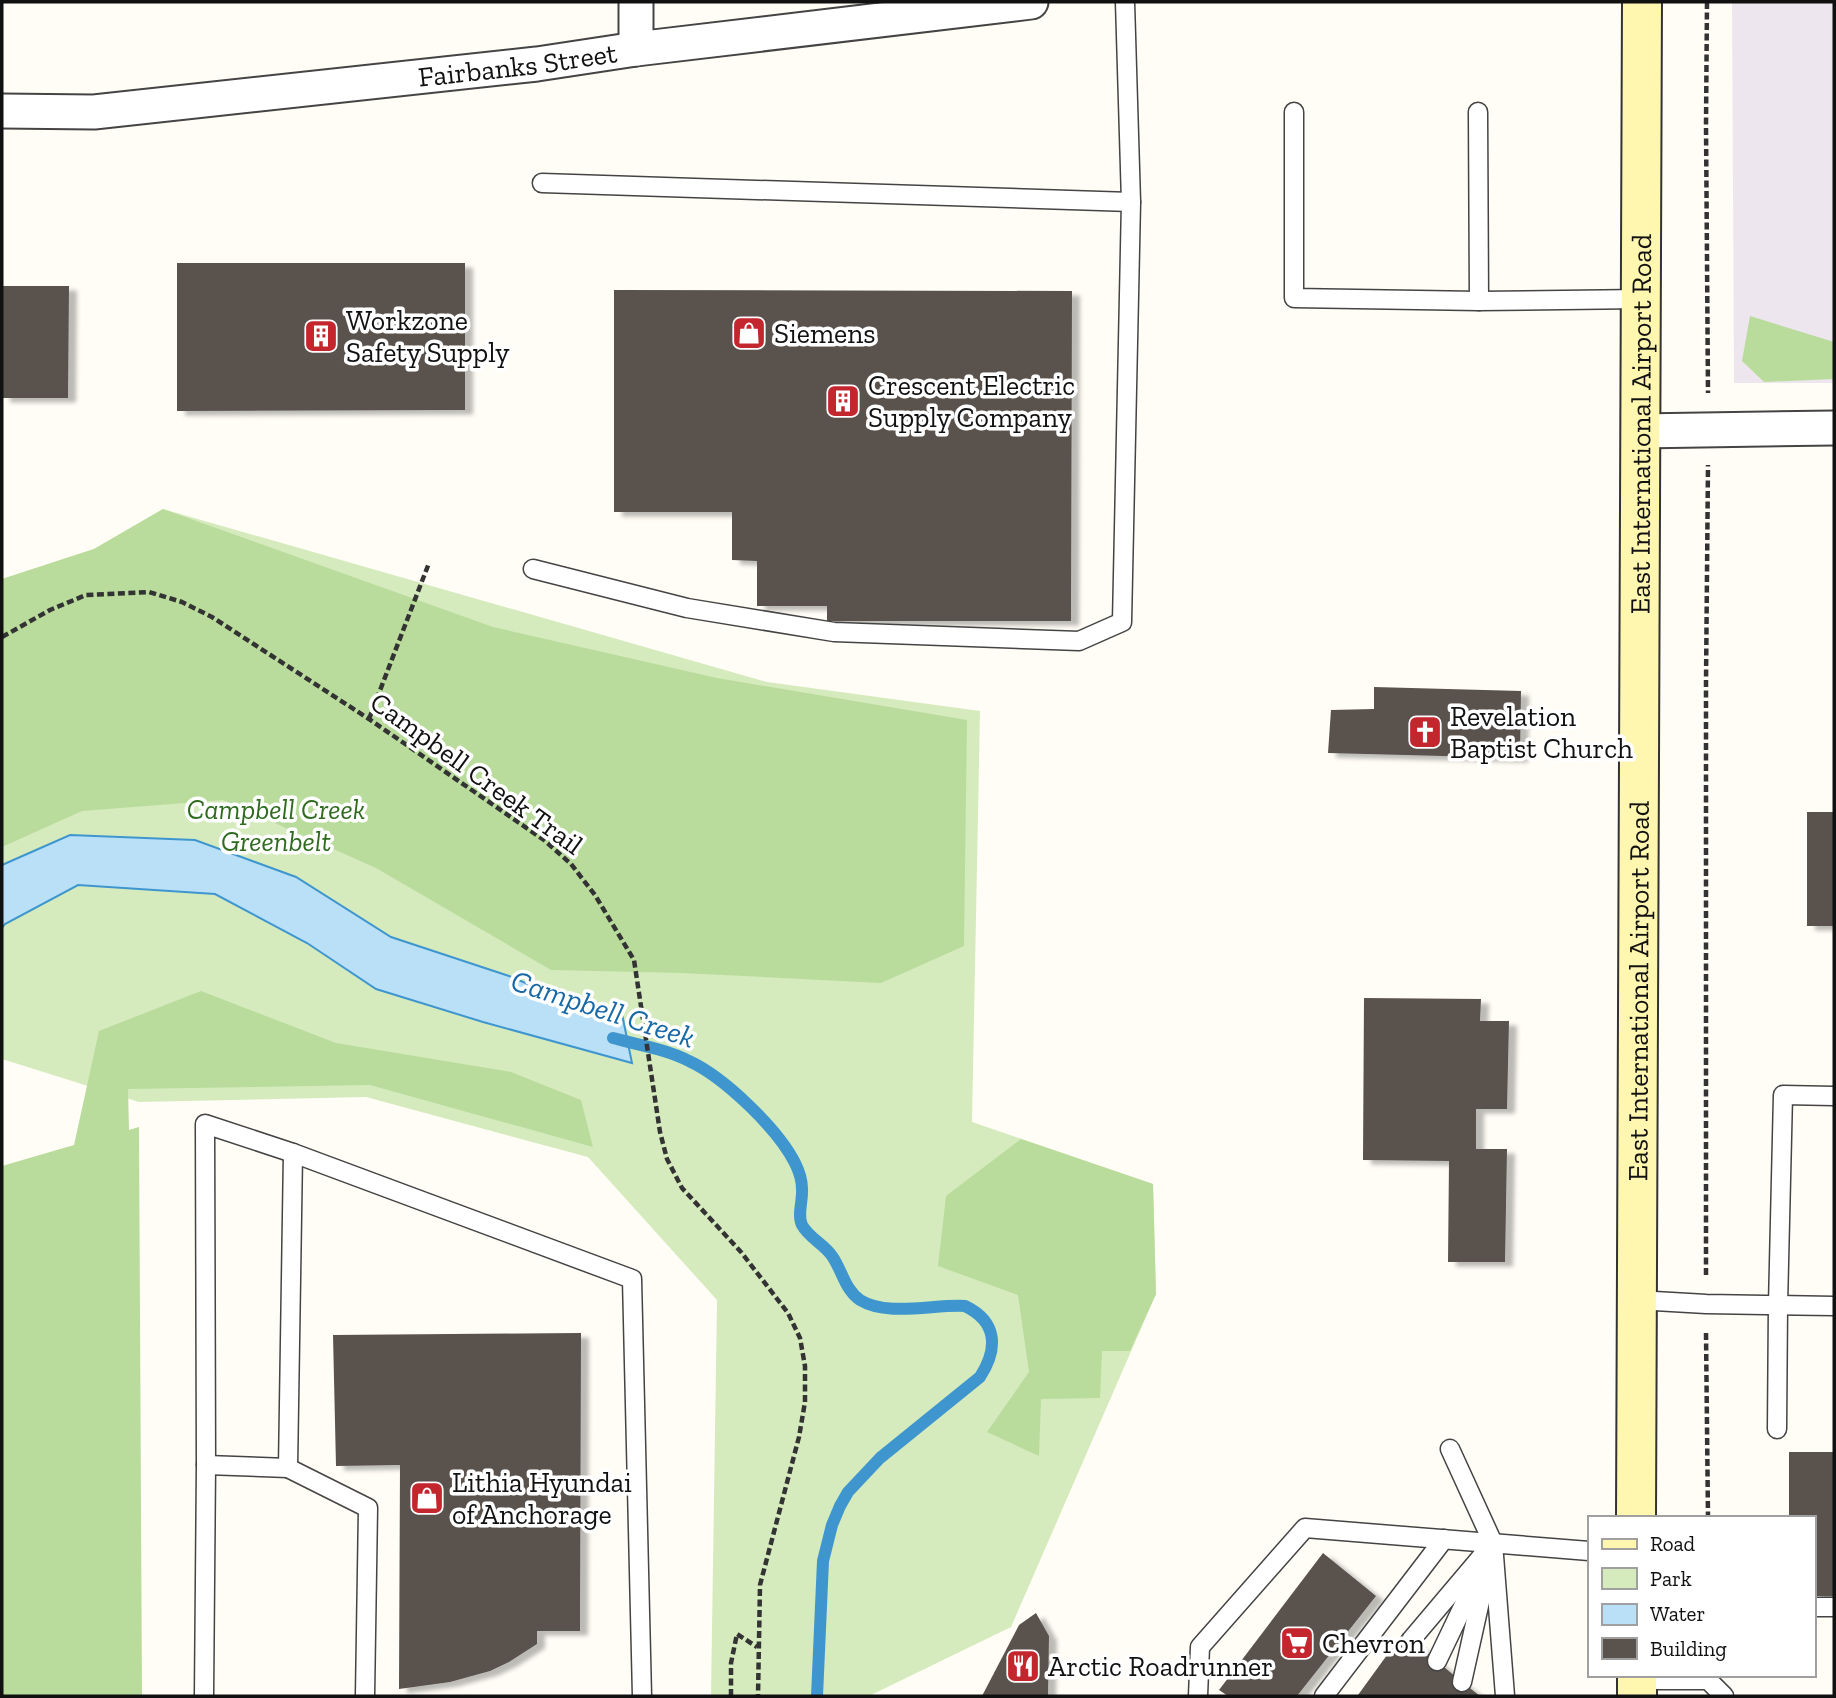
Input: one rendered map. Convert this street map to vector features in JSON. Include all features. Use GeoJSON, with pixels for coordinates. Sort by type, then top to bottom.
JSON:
{"type":"FeatureCollection","features":[{"type":"Feature","properties":{"kind":"main road","name":"East International Airport Road"},"geometry":{"type":"LineString","coordinates":[[1636,1516],[1642,2]]}},
{"type":"Feature","properties":{"kind":"street"},"geometry":{"type":"LineString","coordinates":[[636,2],[636,49]]}},
{"type":"Feature","properties":{"kind":"street","name":"Fairbanks Street"},"geometry":{"type":"LineString","coordinates":[[2,111],[94,112],[537,64],[636,49],[1031,2]]}},
{"type":"Feature","properties":{"kind":"street"},"geometry":{"type":"LineString","coordinates":[[1640,430],[1834,428]]}},
{"type":"Feature","properties":{"kind":"lane"},"geometry":{"type":"LineString","coordinates":[[533,569],[687,608],[834,632],[1079,641],[1122,622],[1131,202],[1125,2]]}},
{"type":"Feature","properties":{"kind":"lane"},"geometry":{"type":"LineString","coordinates":[[1294,112],[1294,298],[1479,301],[1642,299]]}},
{"type":"Feature","properties":{"kind":"lane"},"geometry":{"type":"LineString","coordinates":[[1478,112],[1479,301]]}},
{"type":"Feature","properties":{"kind":"lane"},"geometry":{"type":"LineString","coordinates":[[542,183],[1131,202]]}},
{"type":"Feature","properties":{"kind":"lane"},"geometry":{"type":"LineString","coordinates":[[1777,1429],[1783,1095],[1834,1096]]}},
{"type":"Feature","properties":{"kind":"lane"},"geometry":{"type":"LineString","coordinates":[[204,1696],[205,1124],[293,1153],[632,1279],[642,1696]]}},
{"type":"Feature","properties":{"kind":"lane"},"geometry":{"type":"LineString","coordinates":[[288,1468],[293,1153]]}},
{"type":"Feature","properties":{"kind":"lane"},"geometry":{"type":"LineString","coordinates":[[1637,1300],[1834,1306]]}},
{"type":"Feature","properties":{"kind":"lane"},"geometry":{"type":"LineString","coordinates":[[1450,1449],[1493,1543],[1505,1696]]}},
{"type":"Feature","properties":{"kind":"lane"},"geometry":{"type":"LineString","coordinates":[[206,1465],[288,1468],[368,1507],[365,1696]]}},
{"type":"Feature","properties":{"kind":"lane"},"geometry":{"type":"LineString","coordinates":[[1198,1696],[1200,1647],[1305,1528],[1588,1550]]}},
{"type":"Feature","properties":{"kind":"lane"},"geometry":{"type":"LineString","coordinates":[[1324,1696],[1444,1539]]}},
{"type":"Feature","properties":{"kind":"lane"},"geometry":{"type":"LineString","coordinates":[[1411,1640],[1493,1543]]}},
{"type":"Feature","properties":{"kind":"lane"},"geometry":{"type":"LineString","coordinates":[[1437,1661],[1493,1543]]}},
{"type":"Feature","properties":{"kind":"lane"},"geometry":{"type":"LineString","coordinates":[[1462,1682],[1493,1543]]}},
{"type":"Feature","properties":{"kind":"lane"},"geometry":{"type":"LineString","coordinates":[[1815,1607],[1834,1607]]}},
{"type":"Feature","properties":{"kind":"lane"},"geometry":{"type":"LineString","coordinates":[[1637,1684],[1708,1680],[1724,1696]]}},
{"type":"Feature","properties":{"kind":"path"},"geometry":{"type":"LineString","coordinates":[[1707,2],[1708,1516]]}},
{"type":"Feature","properties":{"kind":"path"},"geometry":{"type":"LineString","coordinates":[[369,719],[429,563]]}},
{"type":"Feature","properties":{"kind":"path","name":"Campbell Creek Trail"},"geometry":{"type":"LineString","coordinates":[[2,637],[50,610],[86,595],[149,592],[182,602],[212,617],[369,719],[544,840],[571,864],[595,895],[634,961],[660,1132],[667,1159],[682,1188],[741,1252],[788,1313],[800,1338],[806,1366],[806,1402],[799,1437],[760,1585],[758,1696]]}},
{"type":"Feature","properties":{"kind":"path"},"geometry":{"type":"LineString","coordinates":[[731,1696],[731,1663],[737,1634],[758,1647]]}},
{"type":"Feature","properties":{"kind":"shaded area"},"geometry":{"type":"Polygon","coordinates":[[[1732,2],[1834,2],[1834,383],[1734,383],[1732,2]]]}},
{"type":"Feature","properties":{"kind":"green space"},"geometry":{"type":"Polygon","coordinates":[[[1750,316],[1834,342],[1834,379],[1764,382],[1742,361],[1750,316]]]}},
{"type":"Feature","properties":{"kind":"green space","name":"Campbell Creek Greenbelt"},"geometry":{"type":"Polygon","coordinates":[[[163,509],[767,682],[980,711],[972,1122],[1153,1184],[1156,1294],[1011,1627],[869,1696],[711,1696],[717,1300],[588,1157],[366,1097],[139,1102],[2,1059],[2,579],[94,549],[163,509]]]}},
{"type":"Feature","properties":{"kind":"green space"},"geometry":{"type":"Polygon","coordinates":[[[163,509],[493,627],[717,678],[967,720],[964,946],[881,983],[682,973],[551,970],[376,868],[223,800],[82,811],[2,847],[2,579],[94,549],[163,509]]]}},
{"type":"Feature","properties":{"kind":"green space"},"geometry":{"type":"Polygon","coordinates":[[[201,991],[336,1043],[511,1072],[581,1100],[593,1147],[370,1085],[128,1089],[129,1130],[139,1127],[142,1696],[2,1696],[2,1166],[74,1145],[99,1031],[201,991]]]}},
{"type":"Feature","properties":{"kind":"green space"},"geometry":{"type":"Polygon","coordinates":[[[1021,1139],[1153,1184],[1156,1294],[1130,1351],[1102,1351],[1100,1398],[1041,1399],[1039,1456],[987,1432],[1029,1372],[1018,1295],[938,1266],[946,1196],[1021,1139]]]}},
{"type":"Feature","properties":{"kind":"water"},"geometry":{"type":"Polygon","coordinates":[[[70,835],[195,840],[296,877],[391,937],[509,976],[604,1016],[622,1014],[632,1063],[376,989],[307,943],[215,894],[78,885],[2,928],[2,865],[70,835]]]}},
{"type":"Feature","properties":{"kind":"building","name":"Workzone Safety Supply"},"geometry":{"type":"Polygon","coordinates":[[[177,263],[465,263],[465,410],[177,411],[177,263]]]}},
{"type":"Feature","properties":{"kind":"building"},"geometry":{"type":"Polygon","coordinates":[[[2,286],[69,286],[68,398],[2,398],[2,286]]]}},
{"type":"Feature","properties":{"kind":"building","name":"Crescent Electric Supply Company"},"geometry":{"type":"Polygon","coordinates":[[[614,290],[1072,291],[1071,621],[827,621],[827,606],[757,606],[757,561],[732,560],[732,512],[614,512],[614,290]]]}},
{"type":"Feature","properties":{"kind":"building","name":"Revelation Baptist Church"},"geometry":{"type":"Polygon","coordinates":[[[1374,687],[1521,691],[1520,758],[1328,753],[1331,710],[1374,709],[1374,687]]]}},
{"type":"Feature","properties":{"kind":"building"},"geometry":{"type":"Polygon","coordinates":[[[1807,812],[1834,812],[1834,926],[1807,926],[1807,812]]]}},
{"type":"Feature","properties":{"kind":"building"},"geometry":{"type":"Polygon","coordinates":[[[1364,998],[1481,999],[1480,1021],[1509,1021],[1507,1109],[1476,1109],[1476,1149],[1507,1149],[1505,1262],[1448,1262],[1449,1161],[1363,1160],[1364,998]]]}},
{"type":"Feature","properties":{"kind":"building","name":"Lithia Hyundai of Anchorage"},"geometry":{"type":"Polygon","coordinates":[[[581,1333],[580,1631],[537,1631],[537,1644],[490,1671],[450,1682],[399,1689],[400,1465],[336,1466],[333,1335],[581,1333]]]}},
{"type":"Feature","properties":{"kind":"building"},"geometry":{"type":"Polygon","coordinates":[[[1789,1452],[1834,1452],[1834,1596],[1815,1596],[1815,1516],[1789,1516],[1789,1452]]]}},
{"type":"Feature","properties":{"kind":"building","name":"Chevron"},"geometry":{"type":"Polygon","coordinates":[[[1323,1553],[1376,1596],[1297,1696],[1228,1696],[1219,1690],[1323,1553]]]}},
{"type":"Feature","properties":{"kind":"building","name":"Arctic Roadrunner"},"geometry":{"type":"Polygon","coordinates":[[[1036,1613],[1049,1636],[1048,1696],[982,1696],[1019,1625],[1036,1613]]]}},
{"type":"Feature","properties":{"kind":"building"},"geometry":{"type":"Polygon","coordinates":[[[1403,1633],[1462,1682],[1480,1696],[1358,1695],[1403,1633]]]}},
{"type":"Feature","properties":{"kind":"waterway","name":"Campbell Creek"},"geometry":{"type":"LineString","coordinates":[[613,1038],[671,1053],[689,1061],[718,1079],[749,1105],[776,1135],[799,1172],[802,1186],[802,1225],[832,1256],[847,1285],[860,1300],[871,1305],[897,1309],[965,1306],[984,1320],[992,1337],[990,1356],[980,1377],[880,1458],[848,1492],[840,1506],[823,1561],[817,1696]]}},
{"type":"Feature","properties":{"kind":"place","name":"Siemens"},"geometry":{"type":"Point","coordinates":[749,333]}},
{"type":"Feature","properties":{"kind":"place","name":"Workzone Safety Supply"},"geometry":{"type":"Point","coordinates":[321,336]}},
{"type":"Feature","properties":{"kind":"place","name":"Crescent Electric Supply Company"},"geometry":{"type":"Point","coordinates":[843,401]}},
{"type":"Feature","properties":{"kind":"place","name":"Revelation Baptist Church"},"geometry":{"type":"Point","coordinates":[1425,732]}},
{"type":"Feature","properties":{"kind":"place","name":"Lithia Hyundai of Anchorage"},"geometry":{"type":"Point","coordinates":[427,1498]}},
{"type":"Feature","properties":{"kind":"place","name":"Chevron"},"geometry":{"type":"Point","coordinates":[1297,1643]}},
{"type":"Feature","properties":{"kind":"place","name":"Arctic Roadrunner"},"geometry":{"type":"Point","coordinates":[1023,1666]}}]}
